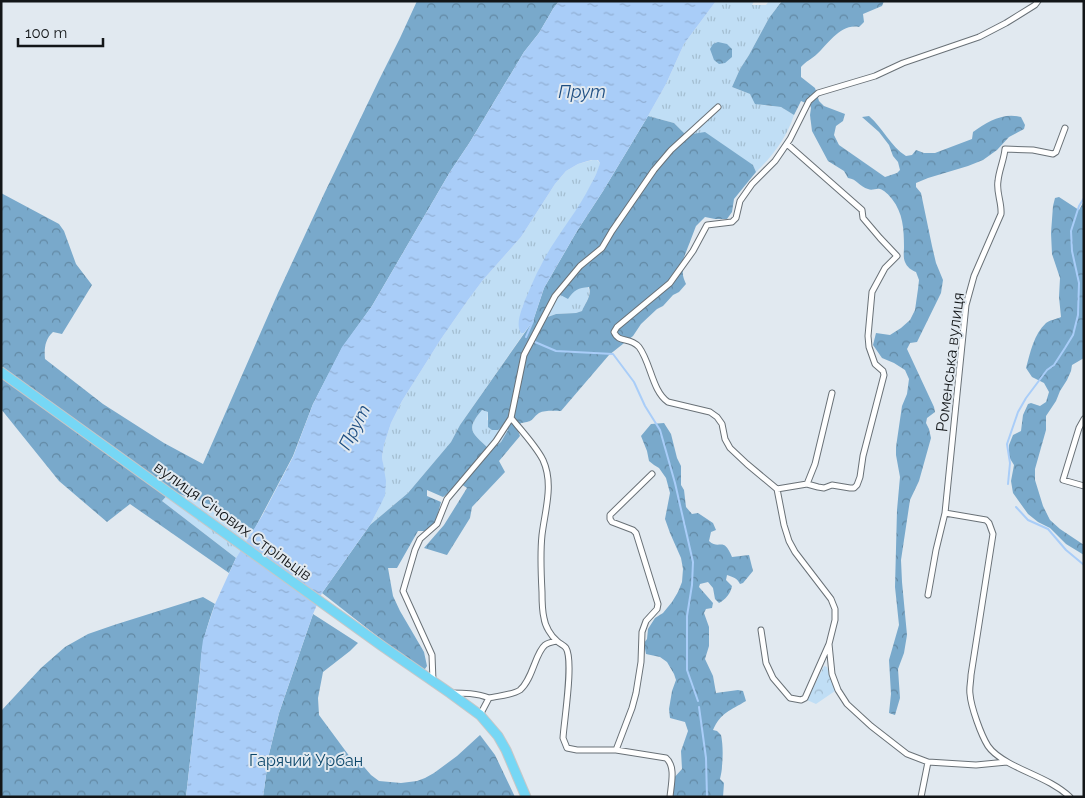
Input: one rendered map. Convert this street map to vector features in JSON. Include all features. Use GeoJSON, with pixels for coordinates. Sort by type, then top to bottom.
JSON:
{"type":"FeatureCollection","features":[{"type":"Feature","properties":{"kind":"main road","name":"вулиця Січових Стрільців"},"geometry":{"type":"LineString","coordinates":[[1,372],[480,715],[502,743],[526,797]]}},
{"type":"Feature","properties":{"kind":"street"},"geometry":{"type":"LineString","coordinates":[[761,630],[766,663],[773,678],[790,698],[801,700],[805,698],[830,644],[835,620],[835,609],[831,599],[795,552],[789,541],[777,489],[730,448],[725,439],[722,424],[710,412],[668,402],[664,399],[659,393],[648,363],[640,349],[634,342],[619,339],[614,332],[617,327],[670,283],[693,251],[707,225],[732,222],[736,218],[740,201],[752,184],[774,162],[787,144],[809,101],[818,94],[875,76],[903,63],[979,37],[1006,23],[1035,5],[1038,1]]}},
{"type":"Feature","properties":{"kind":"street"},"geometry":{"type":"LineString","coordinates":[[433,682],[432,655],[403,591],[420,539],[437,524],[448,499],[496,441],[511,418],[524,354],[555,296],[580,266],[602,248],[654,170],[671,150],[718,107]]}},
{"type":"Feature","properties":{"kind":"street","name":"Роменська вулиця"},"geometry":{"type":"LineString","coordinates":[[928,595],[936,550],[946,513],[966,305],[974,276],[1001,214],[1002,206],[997,182],[1005,149],[1033,150],[1053,154],[1056,152],[1065,128]]}},
{"type":"Feature","properties":{"kind":"street"},"geometry":{"type":"LineString","coordinates":[[777,489],[807,484],[818,488],[832,485],[854,488],[857,485],[884,375],[883,371],[875,364],[869,347],[868,336],[872,292],[885,268],[897,256],[863,218],[862,210],[787,144]]}},
{"type":"Feature","properties":{"kind":"street"},"geometry":{"type":"LineString","coordinates":[[807,484],[814,464],[832,392]]}},
{"type":"Feature","properties":{"kind":"street"},"geometry":{"type":"LineString","coordinates":[[511,418],[543,460],[548,479],[548,499],[542,535],[543,606],[544,619],[548,629],[557,641],[566,648],[570,659],[564,743],[567,748],[577,750],[616,750],[666,758],[670,761],[672,774],[670,797]]}},
{"type":"Feature","properties":{"kind":"street"},"geometry":{"type":"LineString","coordinates":[[1084,419],[1063,480],[1084,486]]}},
{"type":"Feature","properties":{"kind":"street"},"geometry":{"type":"LineString","coordinates":[[616,750],[636,693],[641,662],[642,632],[646,621],[657,609],[658,604],[636,533],[612,522],[610,515],[652,474]]}},
{"type":"Feature","properties":{"kind":"street"},"geometry":{"type":"LineString","coordinates":[[946,513],[986,520],[993,534],[971,675],[970,694],[988,746],[1007,762],[1040,778],[1065,792],[1070,797]]}},
{"type":"Feature","properties":{"kind":"street"},"geometry":{"type":"LineString","coordinates":[[450,693],[469,692],[489,698],[514,693],[520,690],[527,681],[541,649],[546,644],[557,641]]}},
{"type":"Feature","properties":{"kind":"street"},"geometry":{"type":"LineString","coordinates":[[830,644],[832,674],[838,690],[847,704],[871,726],[907,754],[928,762],[976,765],[1007,762]]}},
{"type":"Feature","properties":{"kind":"street"},"geometry":{"type":"LineString","coordinates":[[480,715],[489,698]]}},
{"type":"Feature","properties":{"kind":"street"},"geometry":{"type":"LineString","coordinates":[[921,797],[928,762]]}},
{"type":"Feature","properties":{"kind":"green space"},"geometry":{"type":"Polygon","coordinates":[[[417,1],[559,1],[539,33],[524,52],[450,172],[372,306],[342,348],[313,404],[293,456],[254,530],[214,506],[171,491],[162,501],[236,558],[229,573],[130,504],[107,522],[59,481],[1,409],[1,193],[59,224],[64,231],[76,264],[92,285],[62,334],[53,332],[48,338],[45,348],[45,359],[103,404],[164,443],[203,464],[278,293],[417,1]]]}},
{"type":"Feature","properties":{"kind":"green space"},"geometry":{"type":"Polygon","coordinates":[[[716,1],[754,1],[752,5],[766,5],[769,1],[782,1],[769,18],[732,87],[750,94],[761,105],[781,107],[794,115],[788,131],[779,146],[756,172],[753,165],[686,135],[674,123],[648,116],[666,84],[684,44],[716,1]]]}},
{"type":"Feature","properties":{"kind":"green space"},"geometry":{"type":"Polygon","coordinates":[[[782,1],[884,1],[882,6],[863,14],[864,22],[859,27],[846,28],[830,40],[801,67],[801,77],[815,88],[819,101],[824,106],[845,114],[843,121],[836,126],[834,135],[839,145],[885,177],[900,170],[898,162],[879,132],[862,117],[869,116],[895,147],[906,156],[912,155],[916,150],[924,153],[935,153],[972,139],[973,132],[1002,117],[1021,117],[1025,125],[1024,129],[1009,137],[997,150],[983,160],[916,183],[916,187],[921,193],[936,263],[943,280],[941,293],[917,342],[910,343],[907,349],[935,412],[927,418],[926,423],[931,438],[919,481],[910,500],[901,560],[907,635],[904,653],[898,669],[900,698],[895,715],[889,713],[891,694],[889,660],[899,625],[895,587],[900,477],[896,447],[902,406],[907,394],[909,379],[905,370],[882,358],[873,345],[876,333],[890,335],[910,320],[915,310],[919,280],[916,272],[908,267],[904,260],[903,228],[896,204],[883,190],[865,188],[848,178],[844,171],[828,161],[812,131],[810,105],[801,101],[794,115],[781,107],[755,104],[750,94],[732,87],[769,18],[782,1]]]}},
{"type":"Feature","properties":{"kind":"green space"},"geometry":{"type":"Polygon","coordinates":[[[718,42],[727,44],[732,49],[732,57],[725,63],[719,64],[714,60],[710,49],[713,44],[718,42]]]}},
{"type":"Feature","properties":{"kind":"green space"},"geometry":{"type":"Polygon","coordinates":[[[648,116],[674,123],[686,135],[705,132],[753,165],[756,172],[734,199],[732,212],[727,219],[705,217],[696,226],[683,260],[685,265],[683,274],[686,284],[679,292],[657,309],[641,324],[633,336],[609,355],[561,411],[541,412],[530,421],[521,423],[517,428],[520,436],[499,461],[505,472],[472,507],[470,518],[447,555],[424,548],[444,525],[467,488],[461,484],[443,497],[427,490],[427,496],[441,502],[436,521],[428,531],[418,531],[397,568],[388,568],[393,596],[424,652],[427,666],[423,672],[322,593],[370,525],[408,493],[451,442],[460,425],[533,321],[544,288],[648,116]],[[589,287],[577,290],[568,299],[555,292],[542,315],[545,318],[556,314],[582,311],[589,296],[589,287]],[[482,410],[473,423],[473,432],[490,450],[501,442],[508,430],[504,425],[498,430],[492,430],[488,427],[488,412],[482,410]]]}},
{"type":"Feature","properties":{"kind":"green space"},"geometry":{"type":"Polygon","coordinates":[[[596,159],[600,163],[599,168],[585,197],[541,265],[522,308],[521,333],[524,333],[460,425],[451,442],[408,493],[370,525],[380,506],[384,445],[391,423],[402,401],[468,300],[521,237],[555,184],[566,171],[578,164],[596,159]]]}},
{"type":"Feature","properties":{"kind":"green space"},"geometry":{"type":"Polygon","coordinates":[[[1059,197],[1079,210],[1084,201],[1084,358],[1072,365],[1067,380],[1046,416],[1046,430],[1035,469],[1035,480],[1043,506],[1050,520],[1084,545],[1084,555],[1066,544],[1050,528],[1028,514],[1013,493],[1011,481],[1014,465],[1009,457],[1009,445],[1013,435],[1021,431],[1023,415],[1028,404],[1040,406],[1046,402],[1049,392],[1044,383],[1032,377],[1026,368],[1033,344],[1042,327],[1046,323],[1061,317],[1060,278],[1052,254],[1051,233],[1053,206],[1055,198],[1059,197]]]}},
{"type":"Feature","properties":{"kind":"green space"},"geometry":{"type":"Polygon","coordinates":[[[588,287],[589,296],[582,311],[556,314],[545,318],[542,316],[555,291],[572,292],[579,288],[588,287]]]}},
{"type":"Feature","properties":{"kind":"green space"},"geometry":{"type":"Polygon","coordinates":[[[482,410],[488,412],[487,420],[504,425],[508,430],[501,442],[490,450],[475,435],[472,427],[476,417],[482,410]]]}},
{"type":"Feature","properties":{"kind":"green space"},"geometry":{"type":"Polygon","coordinates":[[[664,423],[671,434],[681,466],[681,485],[684,490],[686,507],[692,514],[698,513],[713,523],[716,530],[711,532],[709,541],[716,545],[724,545],[732,557],[749,555],[753,571],[740,584],[736,579],[727,575],[726,580],[732,586],[727,596],[719,603],[715,599],[713,588],[708,582],[700,584],[699,587],[713,603],[712,608],[706,609],[704,613],[709,627],[709,646],[705,659],[713,676],[716,693],[743,691],[746,701],[723,716],[713,730],[721,735],[722,739],[723,758],[720,779],[724,783],[723,797],[671,797],[672,780],[682,769],[681,751],[688,731],[685,722],[670,718],[669,709],[676,680],[674,674],[667,662],[660,657],[646,654],[644,643],[647,639],[648,629],[655,618],[663,613],[672,602],[682,582],[683,569],[681,558],[665,519],[670,493],[666,478],[659,468],[649,461],[641,436],[651,424],[664,423]]]}},
{"type":"Feature","properties":{"kind":"green space"},"geometry":{"type":"Polygon","coordinates":[[[171,491],[214,506],[254,530],[236,558],[162,501],[171,491]]]}},
{"type":"Feature","properties":{"kind":"green space"},"geometry":{"type":"Polygon","coordinates":[[[203,597],[215,604],[203,646],[186,797],[1,797],[1,711],[41,668],[65,647],[88,634],[203,597]]]}},
{"type":"Feature","properties":{"kind":"green space","name":"Гарячий Урбан"},"geometry":{"type":"Polygon","coordinates":[[[313,614],[358,643],[323,672],[318,698],[319,715],[350,757],[358,760],[379,781],[401,783],[417,781],[434,773],[457,756],[480,735],[495,755],[515,797],[263,797],[269,754],[279,713],[313,614]]]}},
{"type":"Feature","properties":{"kind":"green space"},"geometry":{"type":"Polygon","coordinates":[[[824,666],[827,667],[835,691],[816,704],[807,700],[824,666]]]}},
{"type":"Feature","properties":{"kind":"water","name":"Прут"},"geometry":{"type":"Polygon","coordinates":[[[559,1],[716,1],[684,44],[666,84],[648,116],[544,288],[533,321],[524,333],[521,333],[519,325],[525,300],[547,255],[596,174],[600,163],[598,160],[578,164],[566,171],[555,184],[521,237],[468,300],[402,401],[391,423],[384,445],[382,457],[386,481],[385,495],[370,525],[322,593],[313,614],[279,713],[269,754],[263,797],[186,797],[203,640],[215,604],[236,558],[262,516],[293,457],[313,404],[342,347],[372,306],[450,172],[524,52],[539,33],[559,1]]]}},
{"type":"Feature","properties":{"kind":"waterway"},"geometry":{"type":"LineString","coordinates":[[1008,484],[1010,463],[1007,444],[1018,412],[1047,370],[1054,365],[1073,335],[1078,315],[1079,283],[1072,251],[1071,231],[1079,206],[1084,198]]}},
{"type":"Feature","properties":{"kind":"waterway"},"geometry":{"type":"LineString","coordinates":[[526,337],[533,321]]}},
{"type":"Feature","properties":{"kind":"waterway"},"geometry":{"type":"LineString","coordinates":[[535,342],[556,351],[613,354],[634,382],[645,406],[660,430],[675,483],[693,562],[692,585],[687,616],[687,670],[698,701]]}},
{"type":"Feature","properties":{"kind":"waterway"},"geometry":{"type":"LineString","coordinates":[[1016,507],[1028,520],[1048,529],[1066,550],[1084,565]]}},
{"type":"Feature","properties":{"kind":"waterway"},"geometry":{"type":"LineString","coordinates":[[699,707],[706,758],[707,797]]}}]}
